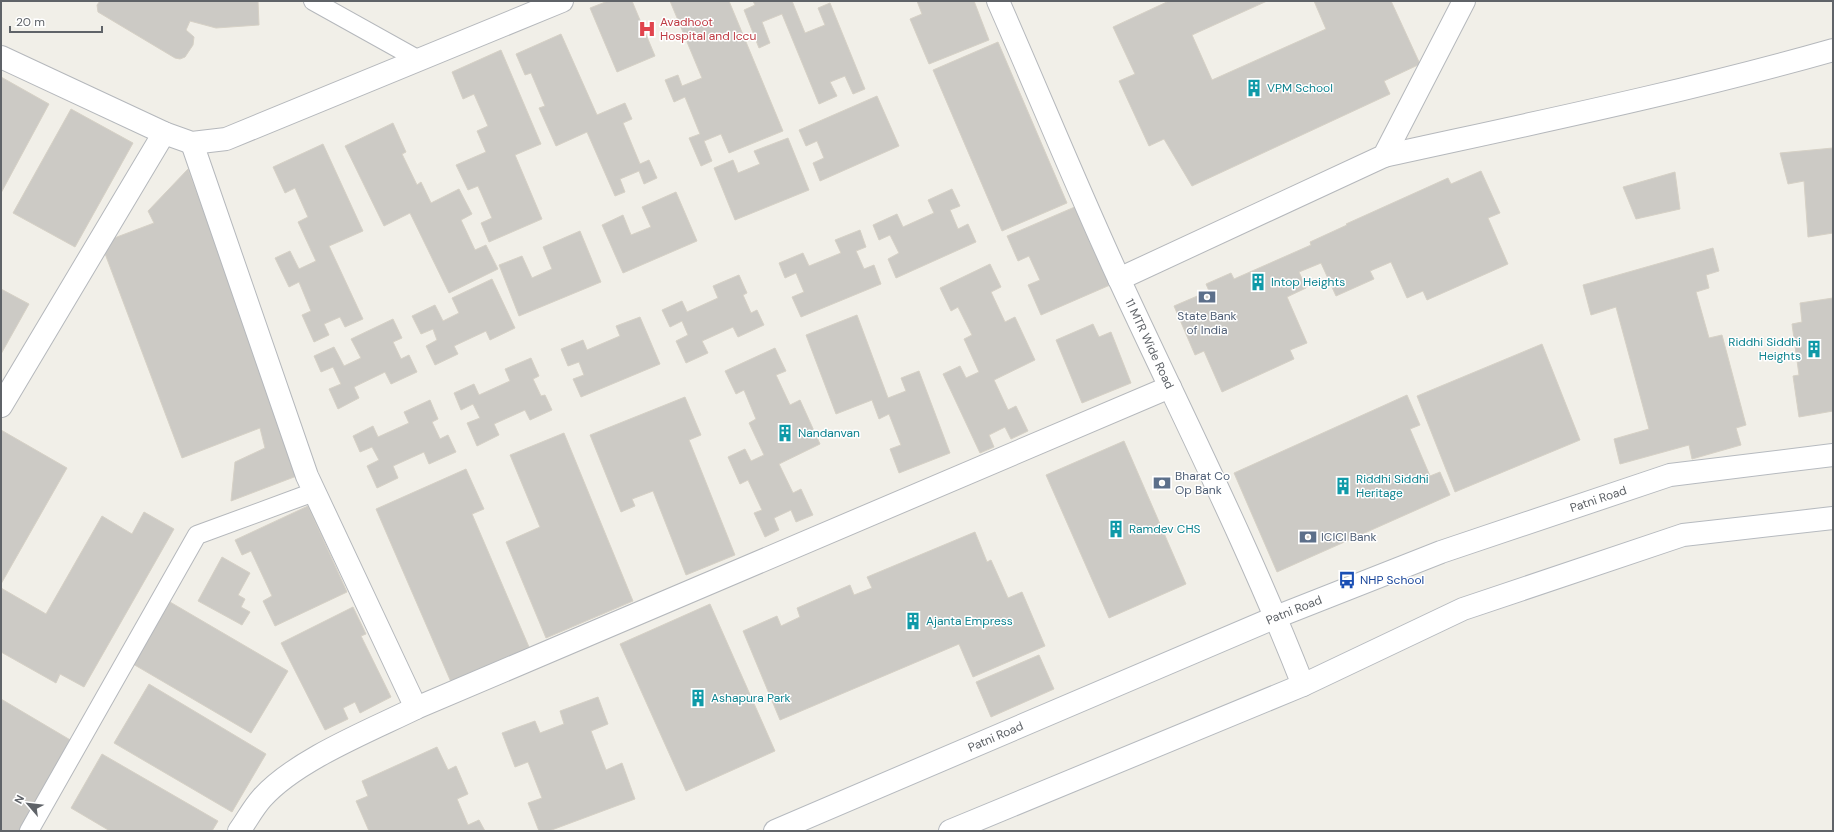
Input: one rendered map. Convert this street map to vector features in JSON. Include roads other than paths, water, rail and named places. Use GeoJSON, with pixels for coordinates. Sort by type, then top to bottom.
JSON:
{"type":"FeatureCollection","features":[{"type":"Feature","properties":{"kind":"street"},"geometry":{"type":"LineString","coordinates":[[1,57],[164,133],[192,143],[226,139],[562,1]]}},
{"type":"Feature","properties":{"kind":"street","name":"11 MTR Wide Road"},"geometry":{"type":"LineString","coordinates":[[998,1],[1119,279],[1183,413],[1276,617],[1304,685]]}},
{"type":"Feature","properties":{"kind":"street"},"geometry":{"type":"LineString","coordinates":[[1384,156],[1464,1]]}},
{"type":"Feature","properties":{"kind":"street"},"geometry":{"type":"LineString","coordinates":[[1119,279],[1384,156],[1743,75],[1833,50]]}},
{"type":"Feature","properties":{"kind":"street"},"geometry":{"type":"LineString","coordinates":[[3,399],[164,133]]}},
{"type":"Feature","properties":{"kind":"street"},"geometry":{"type":"LineString","coordinates":[[192,143],[304,468],[416,708]]}},
{"type":"Feature","properties":{"kind":"street"},"geometry":{"type":"LineString","coordinates":[[239,831],[262,799],[288,776],[323,754],[416,708],[1170,387]]}},
{"type":"Feature","properties":{"kind":"street","name":"Patni Road"},"geometry":{"type":"LineString","coordinates":[[774,831],[1276,617],[1441,552],[1670,475],[1833,455]]}},
{"type":"Feature","properties":{"kind":"street"},"geometry":{"type":"LineString","coordinates":[[950,831],[1304,685],[1463,609],[1683,536],[1833,518]]}},
{"type":"Feature","properties":{"kind":"lane"},"geometry":{"type":"LineString","coordinates":[[313,1],[419,60]]}},
{"type":"Feature","properties":{"kind":"lane"},"geometry":{"type":"LineString","coordinates":[[29,831],[197,535],[314,492]]}},
{"type":"Feature","properties":{"kind":"place","name":"Avadhoot Hospital and Iccu"},"geometry":{"type":"Point","coordinates":[647,29]}},
{"type":"Feature","properties":{"kind":"place","name":"VPM School"},"geometry":{"type":"Point","coordinates":[1254,88]}},
{"type":"Feature","properties":{"kind":"place","name":"Intop Heights"},"geometry":{"type":"Point","coordinates":[1258,282]}},
{"type":"Feature","properties":{"kind":"place","name":"State Bank of India"},"geometry":{"type":"Point","coordinates":[1207,297]}},
{"type":"Feature","properties":{"kind":"place","name":"Riddhi Siddhi Heights"},"geometry":{"type":"Point","coordinates":[1814,349]}},
{"type":"Feature","properties":{"kind":"place","name":"Nandanvan"},"geometry":{"type":"Point","coordinates":[785,433]}},
{"type":"Feature","properties":{"kind":"place","name":"Bharat Co Op Bank"},"geometry":{"type":"Point","coordinates":[1162,483]}},
{"type":"Feature","properties":{"kind":"place","name":"Riddhi Siddhi Heritage"},"geometry":{"type":"Point","coordinates":[1343,486]}},
{"type":"Feature","properties":{"kind":"place","name":"Ramdev CHS"},"geometry":{"type":"Point","coordinates":[1116,529]}},
{"type":"Feature","properties":{"kind":"place","name":"ICICI Bank"},"geometry":{"type":"Point","coordinates":[1308,537]}},
{"type":"Feature","properties":{"kind":"place","name":"NHP School"},"geometry":{"type":"Point","coordinates":[1347,580]}},
{"type":"Feature","properties":{"kind":"place","name":"Ajanta Empress"},"geometry":{"type":"Point","coordinates":[913,621]}},
{"type":"Feature","properties":{"kind":"place","name":"Ashapura Park"},"geometry":{"type":"Point","coordinates":[698,698]}}]}
